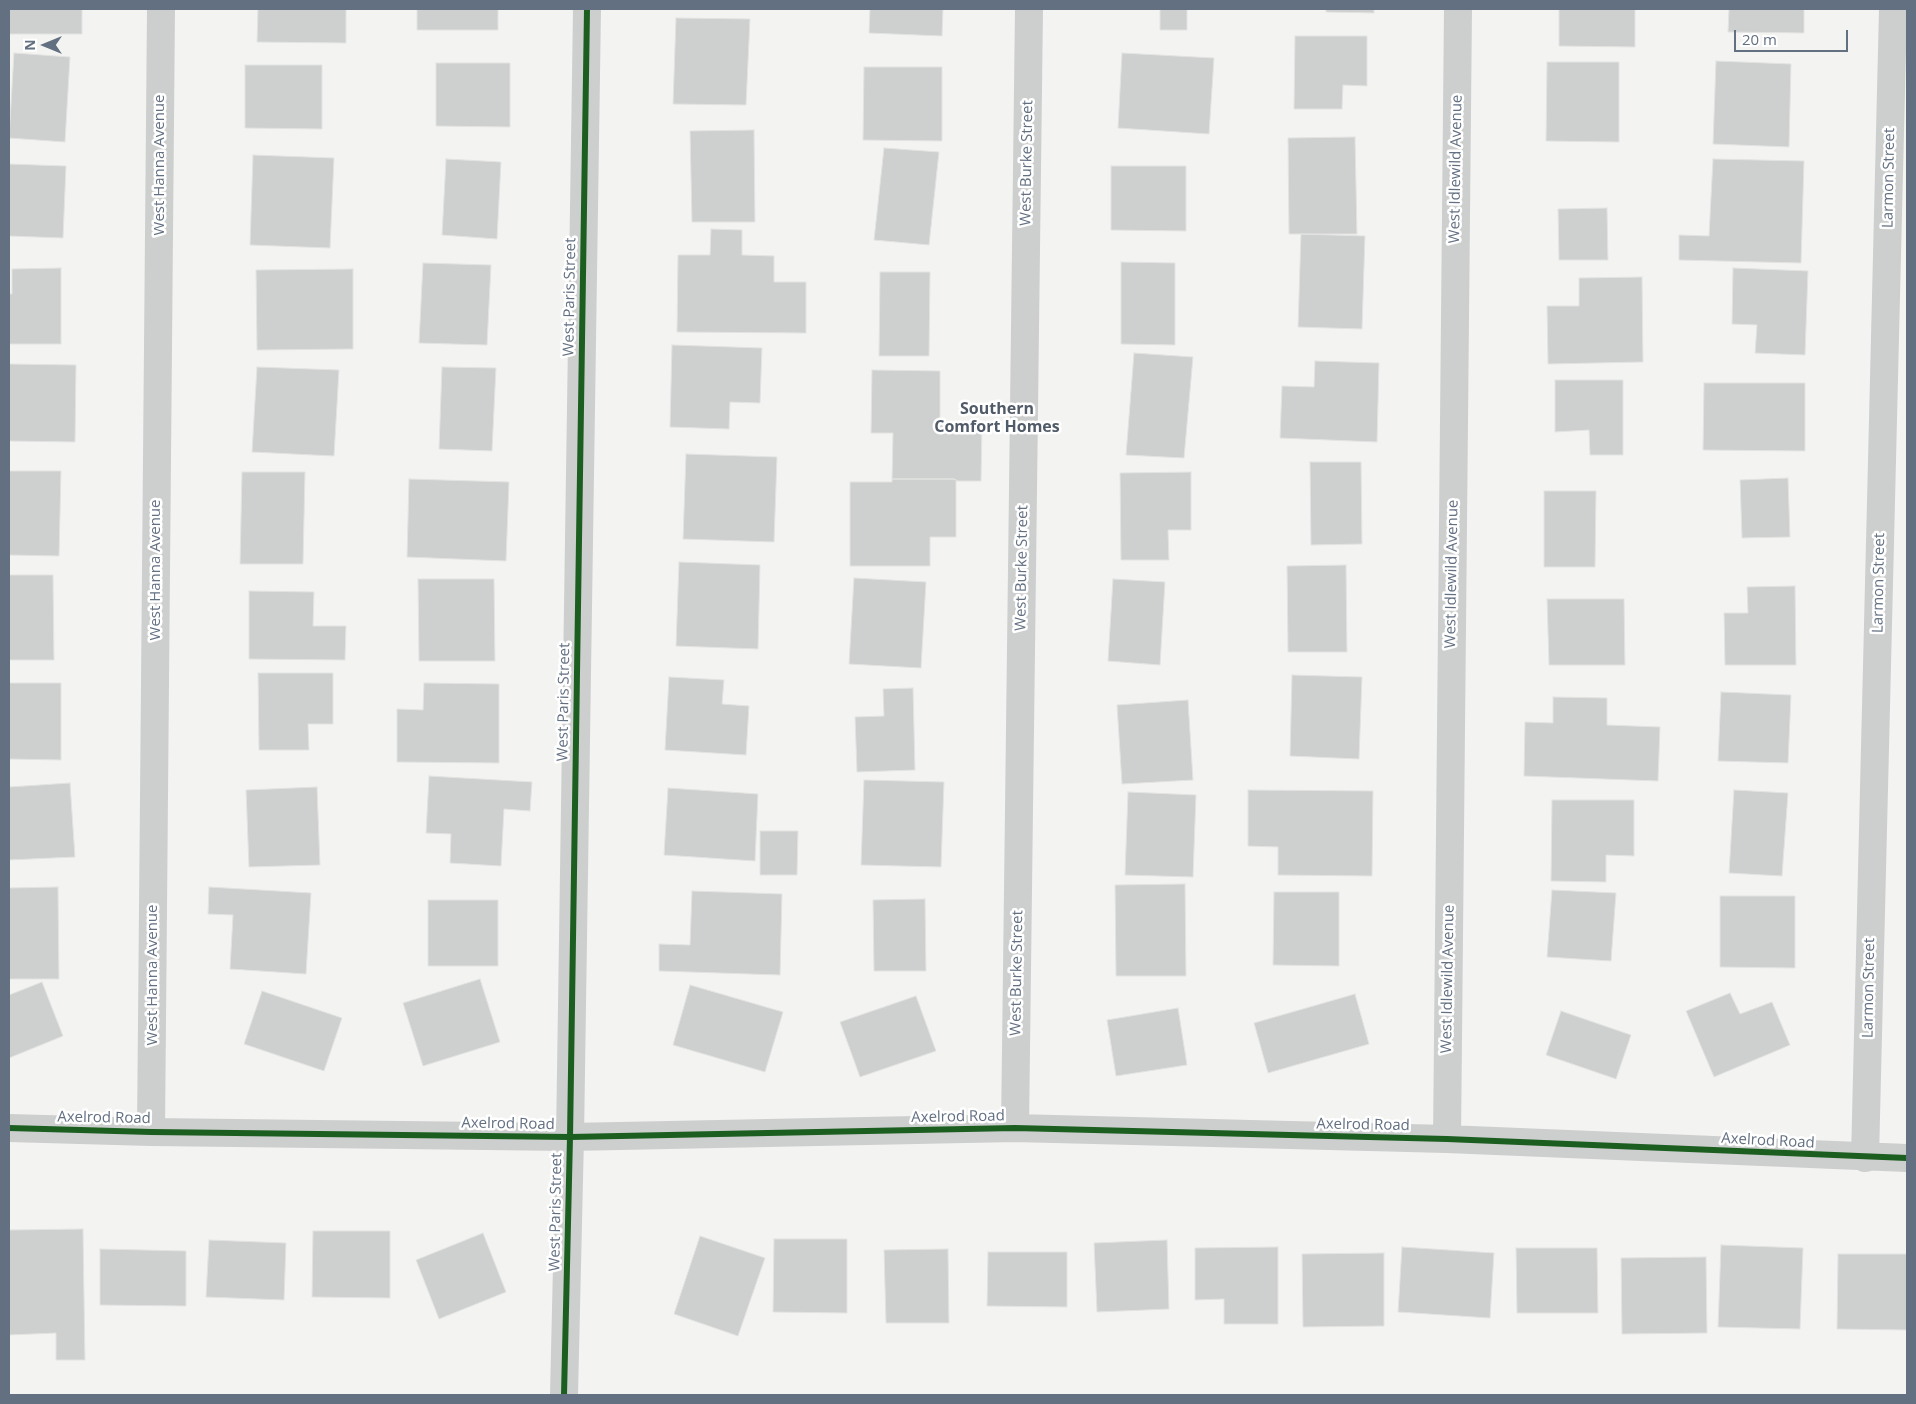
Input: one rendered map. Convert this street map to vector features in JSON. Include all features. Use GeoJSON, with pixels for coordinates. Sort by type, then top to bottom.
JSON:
{"type":"FeatureCollection","features":[{"type":"Feature","properties":{"kind":"street","name":"West Hanna Avenue"},"geometry":{"type":"LineString","coordinates":[[152,1132],[161,9]]}},
{"type":"Feature","properties":{"kind":"street","name":"West Paris Street"},"geometry":{"type":"LineString","coordinates":[[564,1395],[570,1137],[587,9]]}},
{"type":"Feature","properties":{"kind":"street","name":"West Burke Street"},"geometry":{"type":"LineString","coordinates":[[1015,1128],[1029,9]]}},
{"type":"Feature","properties":{"kind":"street","name":"West Idlewild Avenue"},"geometry":{"type":"LineString","coordinates":[[1447,1139],[1458,9]]}},
{"type":"Feature","properties":{"kind":"street","name":"Larmon Street"},"geometry":{"type":"LineString","coordinates":[[1865,1158],[1893,9]]}},
{"type":"Feature","properties":{"kind":"street","name":"Axelrod Road"},"geometry":{"type":"LineString","coordinates":[[9,1128],[152,1132],[570,1137],[1015,1128],[1447,1139],[1865,1158],[1907,1158]]}},
{"type":"Feature","properties":{"kind":"building"},"geometry":{"type":"Polygon","coordinates":[[[9,9],[82,9],[82,34],[9,34],[9,9]]]}},
{"type":"Feature","properties":{"kind":"building"},"geometry":{"type":"Polygon","coordinates":[[[258,9],[346,9],[346,43],[257,42],[258,9]]]}},
{"type":"Feature","properties":{"kind":"building"},"geometry":{"type":"Polygon","coordinates":[[[417,9],[498,9],[498,30],[417,30],[417,9]]]}},
{"type":"Feature","properties":{"kind":"building"},"geometry":{"type":"Polygon","coordinates":[[[870,9],[943,9],[942,36],[869,33],[870,9]]]}},
{"type":"Feature","properties":{"kind":"building"},"geometry":{"type":"Polygon","coordinates":[[[1160,9],[1187,9],[1187,30],[1160,30],[1160,9]]]}},
{"type":"Feature","properties":{"kind":"building"},"geometry":{"type":"Polygon","coordinates":[[[1326,9],[1374,9],[1374,13],[1326,12],[1326,9]]]}},
{"type":"Feature","properties":{"kind":"building"},"geometry":{"type":"Polygon","coordinates":[[[1559,9],[1635,9],[1635,47],[1559,46],[1559,9]]]}},
{"type":"Feature","properties":{"kind":"building"},"geometry":{"type":"Polygon","coordinates":[[[1729,9],[1804,9],[1804,33],[1728,32],[1729,9]]]}},
{"type":"Feature","properties":{"kind":"building"},"geometry":{"type":"Polygon","coordinates":[[[676,18],[750,19],[746,105],[673,104],[676,18]]]}},
{"type":"Feature","properties":{"kind":"building"},"geometry":{"type":"Polygon","coordinates":[[[1295,36],[1367,36],[1367,86],[1343,85],[1342,109],[1294,109],[1295,36]]]}},
{"type":"Feature","properties":{"kind":"building"},"geometry":{"type":"Polygon","coordinates":[[[14,53],[70,57],[65,142],[9,138],[14,53]]]}},
{"type":"Feature","properties":{"kind":"building"},"geometry":{"type":"Polygon","coordinates":[[[1122,53],[1214,58],[1209,134],[1118,128],[1122,53]]]}},
{"type":"Feature","properties":{"kind":"building"},"geometry":{"type":"Polygon","coordinates":[[[1716,61],[1791,64],[1789,147],[1713,144],[1716,61]]]}},
{"type":"Feature","properties":{"kind":"building"},"geometry":{"type":"Polygon","coordinates":[[[1547,62],[1619,62],[1619,142],[1546,141],[1547,62]]]}},
{"type":"Feature","properties":{"kind":"building"},"geometry":{"type":"Polygon","coordinates":[[[436,63],[510,63],[510,127],[436,126],[436,63]]]}},
{"type":"Feature","properties":{"kind":"building"},"geometry":{"type":"Polygon","coordinates":[[[245,65],[322,65],[322,129],[245,128],[245,65]]]}},
{"type":"Feature","properties":{"kind":"building"},"geometry":{"type":"Polygon","coordinates":[[[864,67],[942,67],[942,141],[863,140],[864,67]]]}},
{"type":"Feature","properties":{"kind":"building"},"geometry":{"type":"Polygon","coordinates":[[[754,130],[755,222],[692,222],[690,131],[754,130]]]}},
{"type":"Feature","properties":{"kind":"building"},"geometry":{"type":"Polygon","coordinates":[[[1355,137],[1357,234],[1289,234],[1288,138],[1355,137]]]}},
{"type":"Feature","properties":{"kind":"building"},"geometry":{"type":"Polygon","coordinates":[[[884,148],[939,152],[929,245],[874,240],[884,148]]]}},
{"type":"Feature","properties":{"kind":"building"},"geometry":{"type":"Polygon","coordinates":[[[253,155],[334,158],[330,248],[250,245],[253,155]]]}},
{"type":"Feature","properties":{"kind":"building"},"geometry":{"type":"Polygon","coordinates":[[[446,159],[501,162],[497,239],[442,235],[446,159]]]}},
{"type":"Feature","properties":{"kind":"building"},"geometry":{"type":"Polygon","coordinates":[[[1713,159],[1804,161],[1801,263],[1679,260],[1679,235],[1709,236],[1713,159]]]}},
{"type":"Feature","properties":{"kind":"building"},"geometry":{"type":"Polygon","coordinates":[[[9,164],[66,166],[63,238],[9,236],[9,164]]]}},
{"type":"Feature","properties":{"kind":"building"},"geometry":{"type":"Polygon","coordinates":[[[1111,166],[1186,166],[1186,231],[1111,230],[1111,166]]]}},
{"type":"Feature","properties":{"kind":"building"},"geometry":{"type":"Polygon","coordinates":[[[1607,208],[1608,260],[1559,260],[1558,209],[1607,208]]]}},
{"type":"Feature","properties":{"kind":"building"},"geometry":{"type":"Polygon","coordinates":[[[711,229],[742,230],[742,255],[774,256],[774,282],[806,282],[806,333],[677,332],[678,255],[710,255],[711,229]]]}},
{"type":"Feature","properties":{"kind":"building"},"geometry":{"type":"Polygon","coordinates":[[[1301,234],[1365,236],[1362,329],[1298,327],[1301,234]]]}},
{"type":"Feature","properties":{"kind":"building"},"geometry":{"type":"Polygon","coordinates":[[[1121,262],[1175,263],[1175,345],[1121,344],[1121,262]]]}},
{"type":"Feature","properties":{"kind":"building"},"geometry":{"type":"Polygon","coordinates":[[[423,263],[491,265],[487,345],[419,343],[423,263]]]}},
{"type":"Feature","properties":{"kind":"building"},"geometry":{"type":"Polygon","coordinates":[[[61,268],[61,344],[9,344],[9,294],[12,294],[12,269],[61,268]]]}},
{"type":"Feature","properties":{"kind":"building"},"geometry":{"type":"Polygon","coordinates":[[[1733,268],[1808,271],[1805,355],[1755,353],[1757,325],[1732,324],[1733,268]]]}},
{"type":"Feature","properties":{"kind":"building"},"geometry":{"type":"Polygon","coordinates":[[[353,269],[353,349],[257,350],[256,270],[353,269]]]}},
{"type":"Feature","properties":{"kind":"building"},"geometry":{"type":"Polygon","coordinates":[[[880,272],[930,272],[929,356],[879,356],[880,272]]]}},
{"type":"Feature","properties":{"kind":"building"},"geometry":{"type":"Polygon","coordinates":[[[1642,277],[1643,362],[1548,364],[1547,306],[1579,306],[1579,278],[1642,277]]]}},
{"type":"Feature","properties":{"kind":"building"},"geometry":{"type":"Polygon","coordinates":[[[672,345],[762,348],[760,403],[730,402],[729,429],[670,427],[672,345]]]}},
{"type":"Feature","properties":{"kind":"building"},"geometry":{"type":"Polygon","coordinates":[[[1134,353],[1193,357],[1184,458],[1126,455],[1134,353]]]}},
{"type":"Feature","properties":{"kind":"building"},"geometry":{"type":"Polygon","coordinates":[[[1315,361],[1379,363],[1377,442],[1280,438],[1282,386],[1314,387],[1315,361]]]}},
{"type":"Feature","properties":{"kind":"building"},"geometry":{"type":"Polygon","coordinates":[[[9,364],[76,365],[75,442],[9,441],[9,364]]]}},
{"type":"Feature","properties":{"kind":"building"},"geometry":{"type":"Polygon","coordinates":[[[257,367],[339,370],[334,456],[252,452],[257,367]]]}},
{"type":"Feature","properties":{"kind":"building"},"geometry":{"type":"Polygon","coordinates":[[[442,367],[496,368],[492,451],[439,449],[442,367]]]}},
{"type":"Feature","properties":{"kind":"building"},"geometry":{"type":"Polygon","coordinates":[[[872,370],[940,371],[940,425],[982,425],[981,481],[892,479],[893,433],[871,433],[872,370]]]}},
{"type":"Feature","properties":{"kind":"building"},"geometry":{"type":"Polygon","coordinates":[[[1555,380],[1623,380],[1623,455],[1590,455],[1589,430],[1555,432],[1555,380]]]}},
{"type":"Feature","properties":{"kind":"building"},"geometry":{"type":"Polygon","coordinates":[[[1704,383],[1805,383],[1805,451],[1703,450],[1704,383]]]}},
{"type":"Feature","properties":{"kind":"building"},"geometry":{"type":"Polygon","coordinates":[[[686,454],[777,457],[774,542],[683,539],[686,454]]]}},
{"type":"Feature","properties":{"kind":"building"},"geometry":{"type":"Polygon","coordinates":[[[1310,462],[1361,462],[1362,544],[1311,545],[1310,462]]]}},
{"type":"Feature","properties":{"kind":"building"},"geometry":{"type":"Polygon","coordinates":[[[9,471],[61,471],[59,556],[9,555],[9,471]]]}},
{"type":"Feature","properties":{"kind":"building"},"geometry":{"type":"Polygon","coordinates":[[[242,472],[305,472],[303,564],[240,564],[242,472]]]}},
{"type":"Feature","properties":{"kind":"building"},"geometry":{"type":"Polygon","coordinates":[[[1191,472],[1191,530],[1168,530],[1169,560],[1121,560],[1120,473],[1191,472]]]}},
{"type":"Feature","properties":{"kind":"building"},"geometry":{"type":"Polygon","coordinates":[[[1788,478],[1790,537],[1742,538],[1740,480],[1788,478]]]}},
{"type":"Feature","properties":{"kind":"building"},"geometry":{"type":"Polygon","coordinates":[[[409,479],[509,482],[506,561],[407,557],[409,479]]]}},
{"type":"Feature","properties":{"kind":"building"},"geometry":{"type":"Polygon","coordinates":[[[892,479],[954,479],[958,481],[956,481],[956,537],[930,537],[930,566],[850,566],[850,482],[892,482],[892,479]]]}},
{"type":"Feature","properties":{"kind":"building"},"geometry":{"type":"Polygon","coordinates":[[[1544,491],[1596,491],[1595,567],[1544,567],[1544,491]]]}},
{"type":"Feature","properties":{"kind":"building"},"geometry":{"type":"Polygon","coordinates":[[[679,562],[760,565],[758,649],[676,646],[679,562]]]}},
{"type":"Feature","properties":{"kind":"building"},"geometry":{"type":"Polygon","coordinates":[[[1346,565],[1347,652],[1288,652],[1287,566],[1346,565]]]}},
{"type":"Feature","properties":{"kind":"building"},"geometry":{"type":"Polygon","coordinates":[[[9,575],[53,575],[54,660],[9,660],[9,575]]]}},
{"type":"Feature","properties":{"kind":"building"},"geometry":{"type":"Polygon","coordinates":[[[854,578],[926,582],[921,668],[849,664],[854,578]]]}},
{"type":"Feature","properties":{"kind":"building"},"geometry":{"type":"Polygon","coordinates":[[[418,579],[494,579],[495,661],[419,661],[418,579]]]}},
{"type":"Feature","properties":{"kind":"building"},"geometry":{"type":"Polygon","coordinates":[[[1113,579],[1165,582],[1160,665],[1108,661],[1113,579]]]}},
{"type":"Feature","properties":{"kind":"building"},"geometry":{"type":"Polygon","coordinates":[[[1795,586],[1796,665],[1725,665],[1724,613],[1748,613],[1747,587],[1795,586]]]}},
{"type":"Feature","properties":{"kind":"building"},"geometry":{"type":"Polygon","coordinates":[[[249,591],[314,592],[313,626],[346,626],[345,660],[249,659],[249,591]]]}},
{"type":"Feature","properties":{"kind":"building"},"geometry":{"type":"Polygon","coordinates":[[[1547,599],[1624,599],[1625,665],[1549,665],[1547,599]]]}},
{"type":"Feature","properties":{"kind":"building"},"geometry":{"type":"Polygon","coordinates":[[[258,673],[333,673],[333,724],[308,724],[309,750],[259,750],[258,673]]]}},
{"type":"Feature","properties":{"kind":"building"},"geometry":{"type":"Polygon","coordinates":[[[1292,675],[1362,677],[1359,759],[1290,756],[1292,675]]]}},
{"type":"Feature","properties":{"kind":"building"},"geometry":{"type":"Polygon","coordinates":[[[669,677],[724,680],[722,704],[749,706],[746,755],[665,750],[669,677]]]}},
{"type":"Feature","properties":{"kind":"building"},"geometry":{"type":"Polygon","coordinates":[[[9,683],[61,683],[61,760],[9,759],[9,683]]]}},
{"type":"Feature","properties":{"kind":"building"},"geometry":{"type":"Polygon","coordinates":[[[424,683],[499,684],[499,763],[397,762],[397,709],[423,710],[424,683]]]}},
{"type":"Feature","properties":{"kind":"building"},"geometry":{"type":"Polygon","coordinates":[[[913,688],[915,770],[857,772],[855,717],[884,716],[883,689],[913,688]]]}},
{"type":"Feature","properties":{"kind":"building"},"geometry":{"type":"Polygon","coordinates":[[[1721,692],[1791,695],[1788,763],[1718,761],[1721,692]]]}},
{"type":"Feature","properties":{"kind":"building"},"geometry":{"type":"Polygon","coordinates":[[[1553,697],[1607,698],[1607,725],[1660,727],[1658,781],[1524,776],[1525,722],[1553,723],[1553,697]]]}},
{"type":"Feature","properties":{"kind":"building"},"geometry":{"type":"Polygon","coordinates":[[[1188,700],[1193,780],[1122,784],[1117,705],[1188,700]]]}},
{"type":"Feature","properties":{"kind":"building"},"geometry":{"type":"Polygon","coordinates":[[[429,776],[532,782],[530,811],[504,809],[501,866],[450,863],[451,834],[426,833],[429,776]]]}},
{"type":"Feature","properties":{"kind":"building"},"geometry":{"type":"Polygon","coordinates":[[[864,780],[944,782],[941,867],[861,865],[864,780]]]}},
{"type":"Feature","properties":{"kind":"building"},"geometry":{"type":"Polygon","coordinates":[[[70,783],[75,857],[9,860],[9,787],[70,783]]]}},
{"type":"Feature","properties":{"kind":"building"},"geometry":{"type":"Polygon","coordinates":[[[317,787],[320,865],[249,867],[246,790],[317,787]]]}},
{"type":"Feature","properties":{"kind":"building"},"geometry":{"type":"Polygon","coordinates":[[[668,788],[758,794],[755,861],[664,855],[668,788]]]}},
{"type":"Feature","properties":{"kind":"building"},"geometry":{"type":"Polygon","coordinates":[[[1248,790],[1373,791],[1372,876],[1278,875],[1278,847],[1248,846],[1248,790]]]}},
{"type":"Feature","properties":{"kind":"building"},"geometry":{"type":"Polygon","coordinates":[[[1734,790],[1788,793],[1782,876],[1729,873],[1734,790]]]}},
{"type":"Feature","properties":{"kind":"building"},"geometry":{"type":"Polygon","coordinates":[[[1128,792],[1196,795],[1193,877],[1125,875],[1128,792]]]}},
{"type":"Feature","properties":{"kind":"building"},"geometry":{"type":"Polygon","coordinates":[[[1552,800],[1634,800],[1634,856],[1606,855],[1606,882],[1551,881],[1552,800]]]}},
{"type":"Feature","properties":{"kind":"building"},"geometry":{"type":"Polygon","coordinates":[[[760,831],[798,831],[797,875],[760,875],[760,831]]]}},
{"type":"Feature","properties":{"kind":"building"},"geometry":{"type":"Polygon","coordinates":[[[1185,884],[1186,976],[1116,976],[1115,885],[1185,884]]]}},
{"type":"Feature","properties":{"kind":"building"},"geometry":{"type":"Polygon","coordinates":[[[58,887],[59,979],[9,979],[9,888],[58,887]]]}},
{"type":"Feature","properties":{"kind":"building"},"geometry":{"type":"Polygon","coordinates":[[[209,887],[311,893],[306,974],[230,969],[233,915],[208,914],[209,887]]]}},
{"type":"Feature","properties":{"kind":"building"},"geometry":{"type":"Polygon","coordinates":[[[1552,890],[1616,893],[1611,961],[1547,957],[1552,890]]]}},
{"type":"Feature","properties":{"kind":"building"},"geometry":{"type":"Polygon","coordinates":[[[692,891],[782,894],[780,975],[659,971],[659,944],[690,945],[692,891]]]}},
{"type":"Feature","properties":{"kind":"building"},"geometry":{"type":"Polygon","coordinates":[[[1274,892],[1339,892],[1339,966],[1273,965],[1274,892]]]}},
{"type":"Feature","properties":{"kind":"building"},"geometry":{"type":"Polygon","coordinates":[[[1720,896],[1795,896],[1795,968],[1720,967],[1720,896]]]}},
{"type":"Feature","properties":{"kind":"building"},"geometry":{"type":"Polygon","coordinates":[[[925,899],[926,971],[874,971],[873,900],[925,899]]]}},
{"type":"Feature","properties":{"kind":"building"},"geometry":{"type":"Polygon","coordinates":[[[428,900],[498,900],[498,966],[428,966],[428,900]]]}},
{"type":"Feature","properties":{"kind":"building"},"geometry":{"type":"Polygon","coordinates":[[[480,979],[500,1042],[423,1066],[403,1003],[480,979]]]}},
{"type":"Feature","properties":{"kind":"building"},"geometry":{"type":"Polygon","coordinates":[[[42,982],[63,1036],[9,1058],[9,995],[42,982]]]}},
{"type":"Feature","properties":{"kind":"building"},"geometry":{"type":"Polygon","coordinates":[[[690,985],[783,1012],[765,1072],[673,1045],[690,985]]]}},
{"type":"Feature","properties":{"kind":"building"},"geometry":{"type":"Polygon","coordinates":[[[262,991],[342,1018],[324,1071],[244,1044],[262,991]]]}},
{"type":"Feature","properties":{"kind":"building"},"geometry":{"type":"Polygon","coordinates":[[[1730,993],[1740,1014],[1772,1002],[1790,1045],[1714,1077],[1686,1011],[1730,993]]]}},
{"type":"Feature","properties":{"kind":"building"},"geometry":{"type":"Polygon","coordinates":[[[1355,994],[1369,1044],[1268,1073],[1254,1023],[1355,994]]]}},
{"type":"Feature","properties":{"kind":"building"},"geometry":{"type":"Polygon","coordinates":[[[916,996],[936,1051],[860,1077],[840,1022],[916,996]]]}},
{"type":"Feature","properties":{"kind":"building"},"geometry":{"type":"Polygon","coordinates":[[[1178,1008],[1187,1065],[1116,1076],[1107,1020],[1178,1008]]]}},
{"type":"Feature","properties":{"kind":"building"},"geometry":{"type":"Polygon","coordinates":[[[1561,1011],[1631,1035],[1616,1079],[1546,1055],[1561,1011]]]}},
{"type":"Feature","properties":{"kind":"building"},"geometry":{"type":"Polygon","coordinates":[[[83,1229],[85,1360],[56,1360],[56,1333],[9,1335],[9,1230],[83,1229]]]}},
{"type":"Feature","properties":{"kind":"building"},"geometry":{"type":"Polygon","coordinates":[[[313,1231],[390,1231],[390,1298],[312,1297],[313,1231]]]}},
{"type":"Feature","properties":{"kind":"building"},"geometry":{"type":"Polygon","coordinates":[[[483,1233],[506,1292],[439,1319],[416,1260],[483,1233]]]}},
{"type":"Feature","properties":{"kind":"building"},"geometry":{"type":"Polygon","coordinates":[[[700,1236],[765,1258],[738,1336],[674,1314],[700,1236]]]}},
{"type":"Feature","properties":{"kind":"building"},"geometry":{"type":"Polygon","coordinates":[[[774,1239],[847,1239],[847,1313],[773,1312],[774,1239]]]}},
{"type":"Feature","properties":{"kind":"building"},"geometry":{"type":"Polygon","coordinates":[[[209,1240],[286,1243],[284,1300],[206,1297],[209,1240]]]}},
{"type":"Feature","properties":{"kind":"building"},"geometry":{"type":"Polygon","coordinates":[[[1167,1240],[1169,1309],[1097,1312],[1094,1243],[1167,1240]]]}},
{"type":"Feature","properties":{"kind":"building"},"geometry":{"type":"Polygon","coordinates":[[[1721,1245],[1803,1248],[1800,1329],[1718,1327],[1721,1245]]]}},
{"type":"Feature","properties":{"kind":"building"},"geometry":{"type":"Polygon","coordinates":[[[1278,1247],[1278,1324],[1224,1324],[1224,1299],[1195,1300],[1195,1248],[1278,1247]]]}},
{"type":"Feature","properties":{"kind":"building"},"geometry":{"type":"Polygon","coordinates":[[[1402,1247],[1494,1253],[1490,1318],[1398,1312],[1402,1247]]]}},
{"type":"Feature","properties":{"kind":"building"},"geometry":{"type":"Polygon","coordinates":[[[1516,1248],[1597,1248],[1598,1313],[1517,1313],[1516,1248]]]}},
{"type":"Feature","properties":{"kind":"building"},"geometry":{"type":"Polygon","coordinates":[[[100,1249],[186,1251],[186,1306],[100,1305],[100,1249]]]}},
{"type":"Feature","properties":{"kind":"building"},"geometry":{"type":"Polygon","coordinates":[[[948,1249],[949,1323],[886,1323],[884,1250],[948,1249]]]}},
{"type":"Feature","properties":{"kind":"building"},"geometry":{"type":"Polygon","coordinates":[[[988,1252],[1067,1252],[1067,1307],[987,1306],[988,1252]]]}},
{"type":"Feature","properties":{"kind":"building"},"geometry":{"type":"Polygon","coordinates":[[[1384,1253],[1384,1326],[1303,1327],[1302,1254],[1384,1253]]]}},
{"type":"Feature","properties":{"kind":"building"},"geometry":{"type":"Polygon","coordinates":[[[1838,1254],[1907,1254],[1907,1330],[1837,1329],[1838,1254]]]}},
{"type":"Feature","properties":{"kind":"building"},"geometry":{"type":"Polygon","coordinates":[[[1706,1257],[1707,1333],[1622,1334],[1621,1258],[1706,1257]]]}},
{"type":"Feature","properties":{"kind":"cycle path"},"geometry":{"type":"LineString","coordinates":[[564,1395],[570,1137],[587,9]]}},
{"type":"Feature","properties":{"kind":"cycle path"},"geometry":{"type":"LineString","coordinates":[[9,1128],[151,1132],[570,1137],[1015,1128],[1447,1139],[1907,1158]]}},
{"type":"Feature","properties":{"kind":"district","name":"Southern Comfort Homes"},"geometry":{"type":"Point","coordinates":[997,418]}}]}
